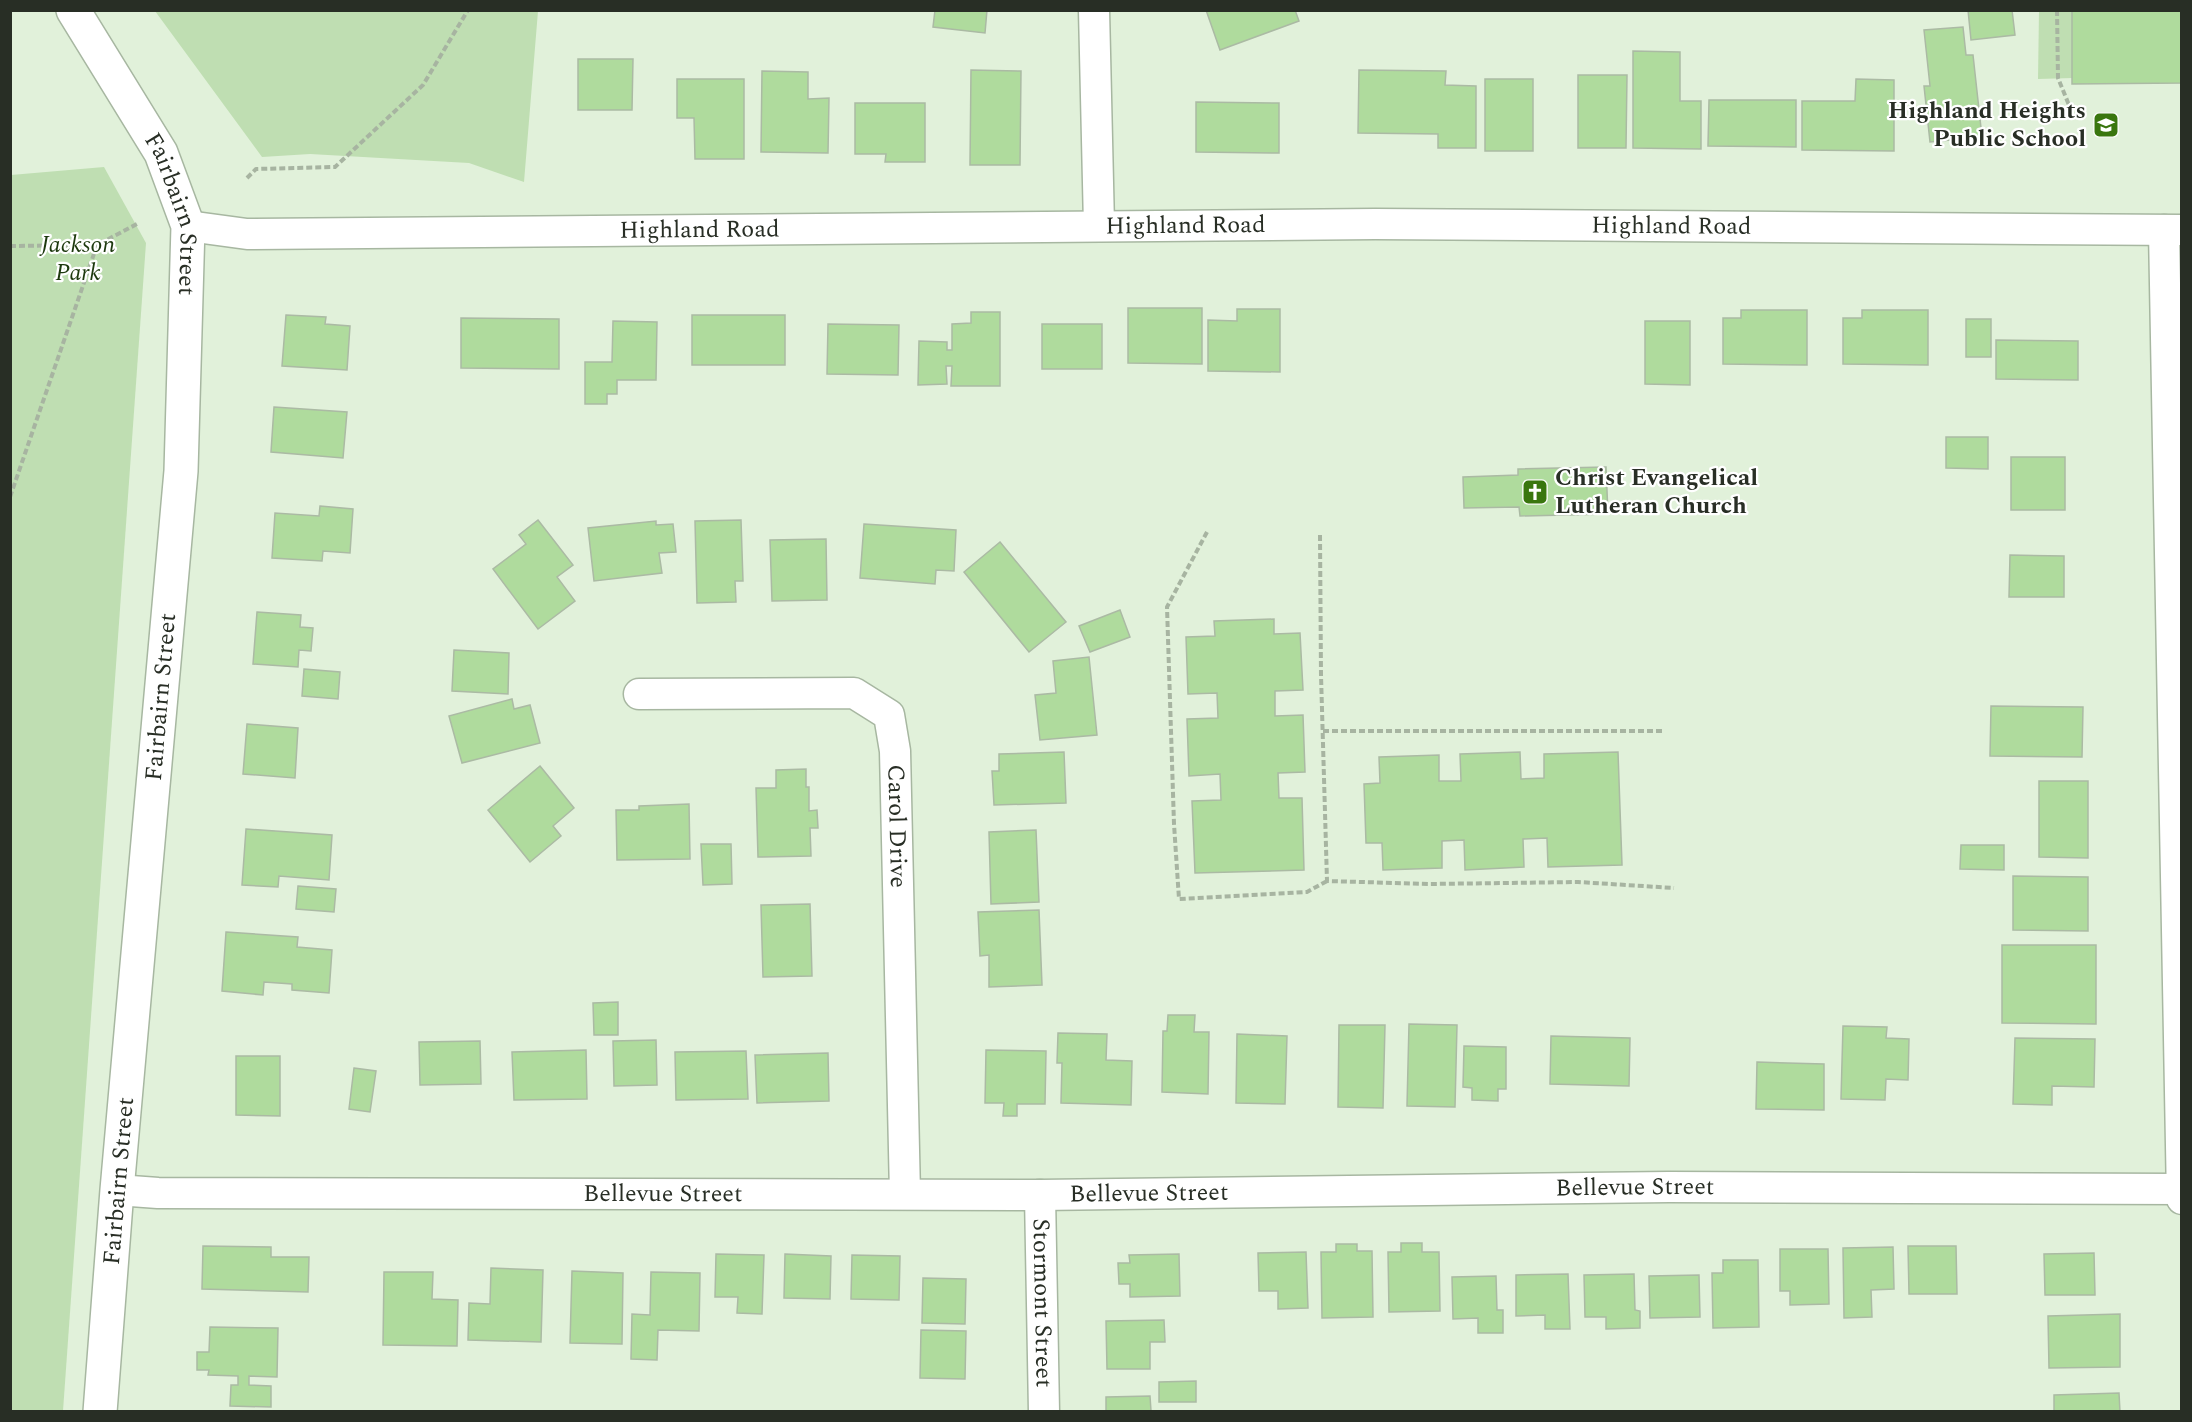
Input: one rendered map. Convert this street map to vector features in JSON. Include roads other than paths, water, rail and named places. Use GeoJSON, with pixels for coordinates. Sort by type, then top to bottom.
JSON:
{"type":"FeatureCollection","features":[{"type":"Feature","properties":{"kind":"main road","name":"Fairbairn Street"},"geometry":{"type":"LineString","coordinates":[[73,10],[161,153],[188,226],[181,471],[117,1190],[100,1412]]}},
{"type":"Feature","properties":{"kind":"street"},"geometry":{"type":"LineString","coordinates":[[1094,10],[1099,226]]}},
{"type":"Feature","properties":{"kind":"street","name":"Highland Road"},"geometry":{"type":"LineString","coordinates":[[188,226],[247,234],[1376,224],[2173,230]]}},
{"type":"Feature","properties":{"kind":"street"},"geometry":{"type":"LineString","coordinates":[[2173,230],[2181,1199]]}},
{"type":"Feature","properties":{"kind":"street","name":"Carol Drive"},"geometry":{"type":"LineString","coordinates":[[639,694],[854,693],[888,715],[895,751],[905,1194]]}},
{"type":"Feature","properties":{"kind":"street","name":"Bellevue Street"},"geometry":{"type":"LineString","coordinates":[[117,1190],[158,1193],[1040,1195],[1669,1187],[2181,1189]]}},
{"type":"Feature","properties":{"kind":"street","name":"Stormont Street"},"geometry":{"type":"LineString","coordinates":[[1040,1195],[1044,1412]]}},
{"type":"Feature","properties":{"kind":"place","name":"Highland Heights Public School"},"geometry":{"type":"Point","coordinates":[2106,125]}},
{"type":"Feature","properties":{"kind":"place","name":"Christ Evangelical Lutheran Church"},"geometry":{"type":"Point","coordinates":[1535,492]}},
{"type":"Feature","properties":{"kind":"park label","name":"Jackson Park"},"geometry":{"type":"Point","coordinates":[78,259]}}]}
